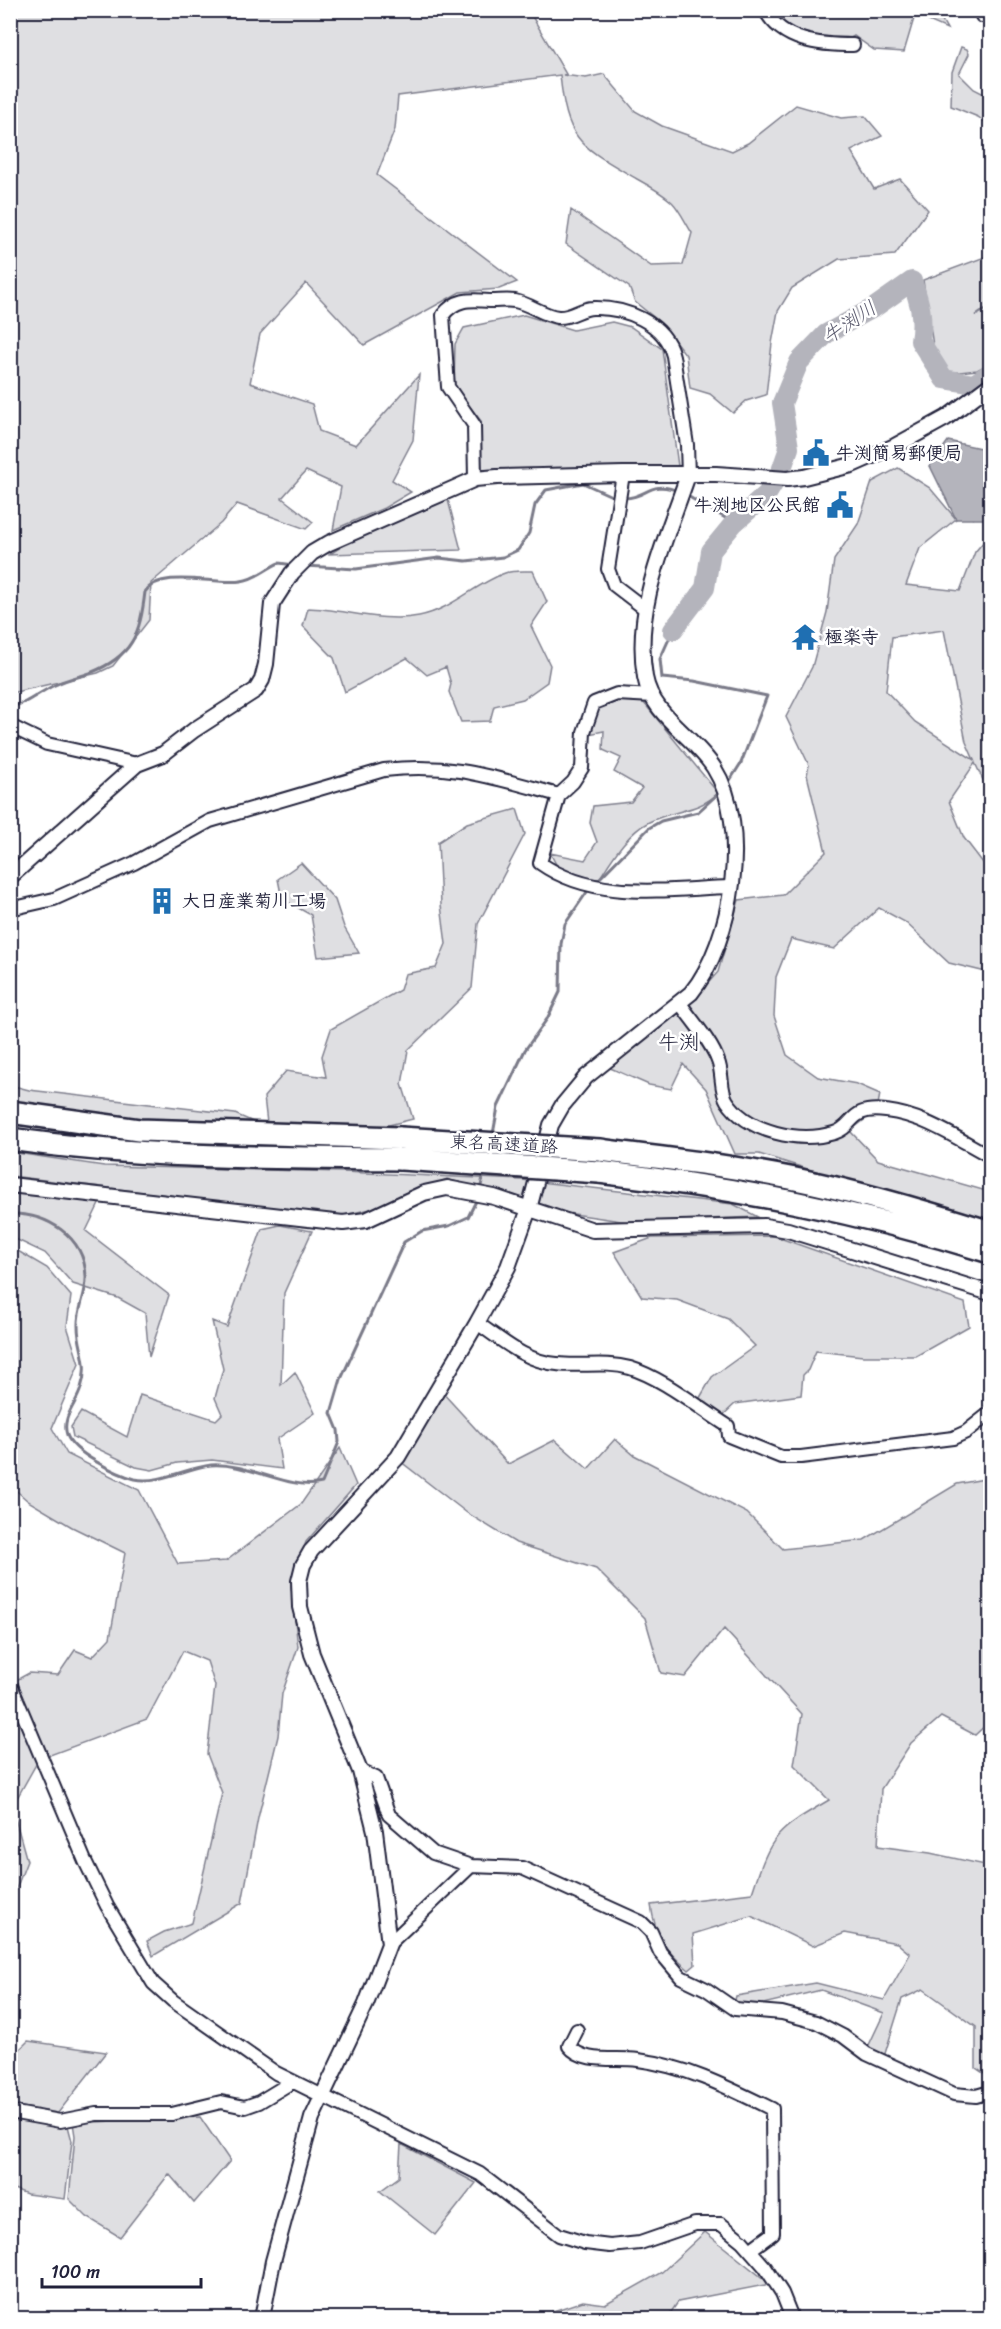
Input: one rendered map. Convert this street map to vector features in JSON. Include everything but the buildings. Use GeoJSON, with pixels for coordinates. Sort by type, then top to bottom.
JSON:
{"type":"FeatureCollection","features":[{"type":"Feature","properties":{"kind":"highway","name":"東名高速道路"},"geometry":{"type":"LineString","coordinates":[[10,1112],[139,1130],[400,1138],[600,1150],[711,1164],[798,1179],[876,1198],[990,1232]]}},
{"type":"Feature","properties":{"kind":"highway","name":"東名高速道路"},"geometry":{"type":"LineString","coordinates":[[10,1139],[113,1151],[212,1158],[401,1159],[599,1172],[770,1195],[852,1213],[990,1252]]}},
{"type":"Feature","properties":{"kind":"street"},"geometry":{"type":"LineString","coordinates":[[765,10],[783,32],[810,41],[853,45]]}},
{"type":"Feature","properties":{"kind":"street"},"geometry":{"type":"LineString","coordinates":[[389,1944],[375,1831],[360,1771],[312,1654],[300,1607],[299,1581],[303,1565],[311,1551],[398,1456],[477,1323],[508,1267],[529,1209],[551,1125],[562,1106],[586,1077],[680,1003],[703,978],[718,945],[730,887],[734,840],[728,799],[713,767],[660,709],[646,681],[640,644],[644,608],[688,475],[687,445],[671,347],[659,331],[644,320],[616,310],[590,308],[573,316],[556,317],[515,301],[470,299],[450,306],[443,315],[448,387],[474,425],[475,480]]}},
{"type":"Feature","properties":{"kind":"street"},"geometry":{"type":"LineString","coordinates":[[10,877],[136,764],[163,754],[194,730],[256,690],[262,680],[266,664],[272,604],[292,573],[312,553],[354,530],[475,480],[623,474],[787,479],[833,471],[896,446],[946,418],[990,385]]}},
{"type":"Feature","properties":{"kind":"street"},"geometry":{"type":"LineString","coordinates":[[623,474],[608,569],[614,585],[644,608]]}},
{"type":"Feature","properties":{"kind":"street"},"geometry":{"type":"LineString","coordinates":[[653,696],[617,694],[594,703],[584,732],[582,768],[573,782],[559,795],[540,863],[550,870],[582,883],[617,891],[730,887]]}},
{"type":"Feature","properties":{"kind":"street"},"geometry":{"type":"LineString","coordinates":[[10,726],[47,744],[136,764]]}},
{"type":"Feature","properties":{"kind":"street"},"geometry":{"type":"LineString","coordinates":[[10,909],[54,898],[124,868],[210,821],[384,770],[412,766],[452,768],[559,795]]}},
{"type":"Feature","properties":{"kind":"street"},"geometry":{"type":"LineString","coordinates":[[680,1003],[718,1060],[725,1100],[738,1113],[761,1128],[787,1137],[836,1133],[857,1113],[885,1110],[910,1116],[990,1156]]}},
{"type":"Feature","properties":{"kind":"street"},"geometry":{"type":"LineString","coordinates":[[10,1185],[343,1223],[366,1220],[424,1193],[447,1188],[494,1197],[593,1230],[765,1226],[788,1230],[990,1293]]}},
{"type":"Feature","properties":{"kind":"street"},"geometry":{"type":"LineString","coordinates":[[477,1323],[509,1347],[556,1365],[609,1364],[632,1369],[729,1426],[729,1436],[781,1457],[801,1457],[953,1438],[966,1432],[990,1413]]}},
{"type":"Feature","properties":{"kind":"street"},"geometry":{"type":"LineString","coordinates":[[10,1683],[85,1861],[136,1959],[153,1983],[192,2015],[292,2082],[480,2174],[559,2235],[585,2243],[610,2246],[640,2242],[695,2224],[721,2224],[750,2250],[782,2293],[792,2319]]}},
{"type":"Feature","properties":{"kind":"street"},"geometry":{"type":"LineString","coordinates":[[360,1771],[376,1778],[389,1815],[433,1853],[471,1866],[522,1868],[641,1922],[651,1932],[660,1952],[681,1977],[706,1989],[735,2009],[782,2013],[816,2022],[843,2036],[867,2054],[954,2094],[976,2097],[990,2092]]}},
{"type":"Feature","properties":{"kind":"street"},"geometry":{"type":"LineString","coordinates":[[262,2319],[273,2261],[312,2118],[366,2004],[389,1944],[471,1866]]}},
{"type":"Feature","properties":{"kind":"street"},"geometry":{"type":"LineString","coordinates":[[577,2030],[569,2046],[576,2054],[585,2058],[615,2057],[675,2067],[706,2077],[772,2109],[773,2233],[750,2250]]}},
{"type":"Feature","properties":{"kind":"street"},"geometry":{"type":"LineString","coordinates":[[10,2112],[60,2121],[96,2114],[172,2114],[220,2102],[245,2107],[259,2102],[292,2082]]}},
{"type":"Feature","properties":{"kind":"shaded area"},"geometry":{"type":"Polygon","coordinates":[[[10,11],[529,11],[566,74],[563,75],[586,78],[604,74],[635,111],[662,126],[732,151],[748,143],[796,105],[841,118],[865,116],[882,136],[851,151],[874,189],[900,179],[928,210],[895,255],[839,259],[792,288],[778,311],[766,395],[746,401],[733,413],[710,394],[690,388],[686,355],[661,323],[635,302],[629,287],[566,244],[571,210],[651,266],[683,265],[692,233],[672,202],[590,150],[580,140],[567,115],[560,75],[398,96],[395,129],[377,175],[517,282],[499,289],[460,292],[364,345],[306,283],[260,334],[250,383],[312,404],[319,431],[356,445],[419,375],[413,440],[392,480],[411,492],[384,508],[333,530],[341,487],[306,471],[282,498],[313,522],[306,529],[237,504],[221,523],[151,583],[149,620],[113,666],[98,673],[11,693],[10,11]]]}},
{"type":"Feature","properties":{"kind":"shaded area"},"geometry":{"type":"Polygon","coordinates":[[[769,11],[937,11],[947,29],[915,15],[904,52],[874,50],[854,36],[842,43],[786,30],[769,11]]]}},
{"type":"Feature","properties":{"kind":"shaded area"},"geometry":{"type":"Polygon","coordinates":[[[961,47],[967,49],[969,54],[959,74],[974,89],[990,97],[990,126],[978,117],[951,106],[952,72],[961,47]]]}},
{"type":"Feature","properties":{"kind":"shaded area"},"geometry":{"type":"Polygon","coordinates":[[[990,255],[990,305],[975,316],[990,308],[990,363],[977,370],[951,373],[934,352],[923,280],[990,255]]]}},
{"type":"Feature","properties":{"kind":"shaded area"},"geometry":{"type":"Polygon","coordinates":[[[524,315],[573,330],[612,322],[631,327],[662,349],[678,466],[481,470],[481,421],[454,386],[455,344],[464,328],[524,315]]]}},
{"type":"Feature","properties":{"kind":"shaded area"},"geometry":{"type":"Polygon","coordinates":[[[948,441],[990,450],[990,519],[956,519],[930,466],[948,441]]]}},
{"type":"Feature","properties":{"kind":"shaded area"},"geometry":{"type":"Polygon","coordinates":[[[898,468],[930,488],[956,519],[920,548],[906,585],[960,591],[975,552],[990,534],[990,795],[975,763],[949,801],[964,838],[987,868],[990,878],[990,973],[949,963],[905,922],[879,908],[834,949],[791,939],[776,977],[774,1016],[787,1055],[818,1077],[857,1084],[880,1094],[877,1110],[850,1131],[878,1160],[990,1192],[990,1225],[759,1154],[735,1154],[706,1089],[683,1064],[671,1089],[649,1085],[608,1067],[688,1006],[718,972],[739,900],[783,895],[826,852],[807,775],[809,765],[786,717],[812,667],[827,612],[834,560],[858,524],[872,482],[898,468]],[[944,630],[892,637],[886,691],[915,722],[974,760],[966,742],[944,630]]]}},
{"type":"Feature","properties":{"kind":"shaded area"},"geometry":{"type":"Polygon","coordinates":[[[447,496],[461,550],[330,554],[359,535],[447,496]]]}},
{"type":"Feature","properties":{"kind":"shaded area"},"geometry":{"type":"Polygon","coordinates":[[[533,571],[547,602],[531,626],[550,665],[547,682],[523,699],[494,706],[490,721],[461,722],[449,692],[451,684],[446,667],[427,675],[407,658],[345,692],[334,658],[303,626],[308,608],[378,617],[419,616],[452,603],[505,573],[533,571]]]}},
{"type":"Feature","properties":{"kind":"shaded area"},"geometry":{"type":"Polygon","coordinates":[[[627,697],[644,703],[718,793],[702,804],[658,818],[641,827],[621,847],[599,879],[582,878],[557,866],[550,853],[585,860],[597,842],[590,823],[593,806],[631,802],[642,788],[614,772],[621,758],[603,750],[604,731],[589,734],[585,723],[604,700],[627,697]]]}},
{"type":"Feature","properties":{"kind":"shaded area"},"geometry":{"type":"Polygon","coordinates":[[[517,809],[525,834],[478,924],[472,988],[408,1050],[402,1084],[413,1119],[385,1126],[267,1123],[264,1097],[286,1071],[326,1077],[322,1056],[331,1029],[400,990],[405,974],[436,968],[446,944],[441,905],[438,842],[467,823],[517,809]]]}},
{"type":"Feature","properties":{"kind":"shaded area"},"geometry":{"type":"Polygon","coordinates":[[[301,863],[335,900],[344,927],[359,953],[318,957],[311,915],[282,899],[278,879],[301,863]]]}},
{"type":"Feature","properties":{"kind":"shaded area"},"geometry":{"type":"Polygon","coordinates":[[[10,1085],[29,1090],[235,1114],[263,1126],[104,1119],[11,1104],[10,1085]]]}},
{"type":"Feature","properties":{"kind":"shaded area"},"geometry":{"type":"Polygon","coordinates":[[[10,1152],[104,1166],[343,1172],[522,1180],[733,1204],[758,1217],[628,1222],[567,1213],[447,1179],[375,1208],[340,1216],[11,1176],[10,1152]]]}},
{"type":"Feature","properties":{"kind":"shaded area"},"geometry":{"type":"Polygon","coordinates":[[[11,1193],[100,1202],[86,1231],[169,1295],[149,1357],[145,1313],[118,1298],[73,1284],[45,1253],[11,1237],[11,1193]]]}},
{"type":"Feature","properties":{"kind":"shaded area"},"geometry":{"type":"Polygon","coordinates":[[[280,1225],[312,1231],[284,1293],[281,1385],[295,1372],[315,1413],[277,1439],[282,1469],[212,1460],[177,1463],[152,1470],[136,1467],[73,1437],[71,1427],[81,1412],[127,1437],[140,1395],[216,1420],[222,1414],[215,1398],[223,1369],[212,1321],[227,1327],[262,1229],[280,1225]]]}},
{"type":"Feature","properties":{"kind":"shaded area"},"geometry":{"type":"Polygon","coordinates":[[[774,1236],[965,1303],[969,1326],[916,1356],[863,1356],[816,1351],[808,1370],[803,1375],[801,1395],[735,1404],[722,1416],[698,1401],[712,1377],[755,1346],[728,1319],[677,1300],[642,1297],[614,1252],[652,1238],[774,1236]]]}},
{"type":"Feature","properties":{"kind":"shaded area"},"geometry":{"type":"Polygon","coordinates":[[[11,1247],[47,1268],[71,1296],[67,1326],[79,1364],[52,1428],[67,1454],[139,1490],[178,1564],[226,1561],[301,1504],[340,1448],[356,1485],[306,1542],[291,1586],[298,1647],[282,1694],[278,1736],[258,1818],[242,1903],[153,1956],[147,1941],[164,1932],[192,1923],[222,1793],[207,1754],[215,1686],[207,1661],[183,1651],[147,1719],[39,1759],[12,1807],[27,1861],[11,1902],[11,1683],[29,1673],[58,1675],[75,1650],[92,1657],[110,1638],[125,1553],[72,1527],[28,1501],[11,1486],[11,1247]]]}},
{"type":"Feature","properties":{"kind":"shaded area"},"geometry":{"type":"Polygon","coordinates":[[[441,1391],[508,1464],[555,1440],[588,1469],[615,1439],[634,1455],[747,1513],[783,1549],[864,1540],[957,1484],[990,1478],[990,1721],[975,1735],[941,1717],[911,1743],[881,1789],[878,1846],[930,1853],[990,1866],[990,2074],[986,2075],[976,2068],[976,2027],[923,1989],[902,1999],[883,2060],[868,2047],[884,2013],[821,1990],[751,2007],[733,2007],[736,1996],[816,1983],[884,2000],[910,1954],[897,1943],[845,1933],[813,1946],[751,1916],[693,1934],[695,1965],[689,1970],[667,1949],[658,1934],[651,1905],[752,1893],[765,1858],[778,1836],[797,1819],[829,1800],[794,1765],[802,1714],[724,1629],[685,1677],[661,1673],[645,1618],[596,1569],[516,1543],[467,1513],[400,1461],[441,1391]]]}},
{"type":"Feature","properties":{"kind":"shaded area"},"geometry":{"type":"Polygon","coordinates":[[[28,2041],[106,2052],[58,2113],[11,2105],[11,2058],[28,2041]]]}},
{"type":"Feature","properties":{"kind":"shaded area"},"geometry":{"type":"Polygon","coordinates":[[[200,2117],[230,2161],[194,2203],[169,2174],[120,2237],[87,2217],[69,2199],[75,2136],[73,2123],[200,2117]]]}},
{"type":"Feature","properties":{"kind":"shaded area"},"geometry":{"type":"Polygon","coordinates":[[[10,2119],[68,2126],[72,2141],[65,2199],[27,2194],[11,2188],[10,2119]]]}},
{"type":"Feature","properties":{"kind":"shaded area"},"geometry":{"type":"Polygon","coordinates":[[[401,2144],[476,2183],[435,2235],[380,2191],[399,2177],[401,2144]]]}},
{"type":"Feature","properties":{"kind":"shaded area"},"geometry":{"type":"Polygon","coordinates":[[[705,2232],[770,2284],[678,2302],[667,2318],[550,2318],[553,2311],[583,2301],[605,2304],[662,2272],[705,2232]]]}},
{"type":"Feature","properties":{"kind":"waterway","name":"牛渕川"},"geometry":{"type":"LineString","coordinates":[[673,630],[705,588],[711,551],[734,523],[767,494],[781,471],[789,448],[782,403],[799,362],[826,334],[875,307],[912,281],[922,325],[920,341],[944,379],[974,384],[990,373]]}},
{"type":"Feature","properties":{"kind":"waterway"},"geometry":{"type":"LineString","coordinates":[[306,566],[356,569],[439,558],[466,561],[503,557],[518,550],[529,533],[535,505],[546,490],[583,483],[616,498]]}},
{"type":"Feature","properties":{"kind":"waterway"},"geometry":{"type":"LineString","coordinates":[[623,498],[637,496],[661,487],[678,491]]}},
{"type":"Feature","properties":{"kind":"waterway"},"geometry":{"type":"LineString","coordinates":[[684,494],[734,523]]}},
{"type":"Feature","properties":{"kind":"waterway"},"geometry":{"type":"LineString","coordinates":[[10,707],[28,701],[59,683],[90,673],[116,659],[132,642],[137,632],[145,592],[153,585],[175,579],[241,581],[256,576],[279,563],[294,565]]}},
{"type":"Feature","properties":{"kind":"waterway"},"geometry":{"type":"LineString","coordinates":[[673,630],[660,659],[662,678],[694,681],[767,696],[741,763],[727,785]]}},
{"type":"Feature","properties":{"kind":"waterway"},"geometry":{"type":"LineString","coordinates":[[596,882],[649,828],[661,821],[698,812],[720,792]]}},
{"type":"Feature","properties":{"kind":"waterway"},"geometry":{"type":"LineString","coordinates":[[493,1134],[498,1107],[525,1050],[547,1019],[560,992],[561,944],[565,924],[589,889]]}},
{"type":"Feature","properties":{"kind":"waterway"},"geometry":{"type":"LineString","coordinates":[[480,1190],[484,1173]]}},
{"type":"Feature","properties":{"kind":"waterway"},"geometry":{"type":"LineString","coordinates":[[10,1214],[37,1218],[61,1230],[71,1239],[84,1262],[86,1283],[78,1326],[84,1371],[79,1394],[66,1422],[67,1435],[78,1449],[107,1468],[135,1479],[163,1478],[211,1465],[225,1465],[282,1480],[310,1484],[322,1483],[339,1442],[338,1430],[331,1413],[341,1379],[404,1242],[422,1231],[449,1226],[468,1217],[477,1199]]}},
{"type":"Feature","properties":{"kind":"place","name":"牛渕簡易郵便局"},"geometry":{"type":"Point","coordinates":[816,453]}},
{"type":"Feature","properties":{"kind":"place","name":"牛渕地区公民館"},"geometry":{"type":"Point","coordinates":[840,505]}},
{"type":"Feature","properties":{"kind":"place","name":"極楽寺"},"geometry":{"type":"Point","coordinates":[805,637]}},
{"type":"Feature","properties":{"kind":"place","name":"大日産業菊川工場"},"geometry":{"type":"Point","coordinates":[162,901]}},
{"type":"Feature","properties":{"kind":"district","name":"牛渕"},"geometry":{"type":"Point","coordinates":[679,1042]}}]}
